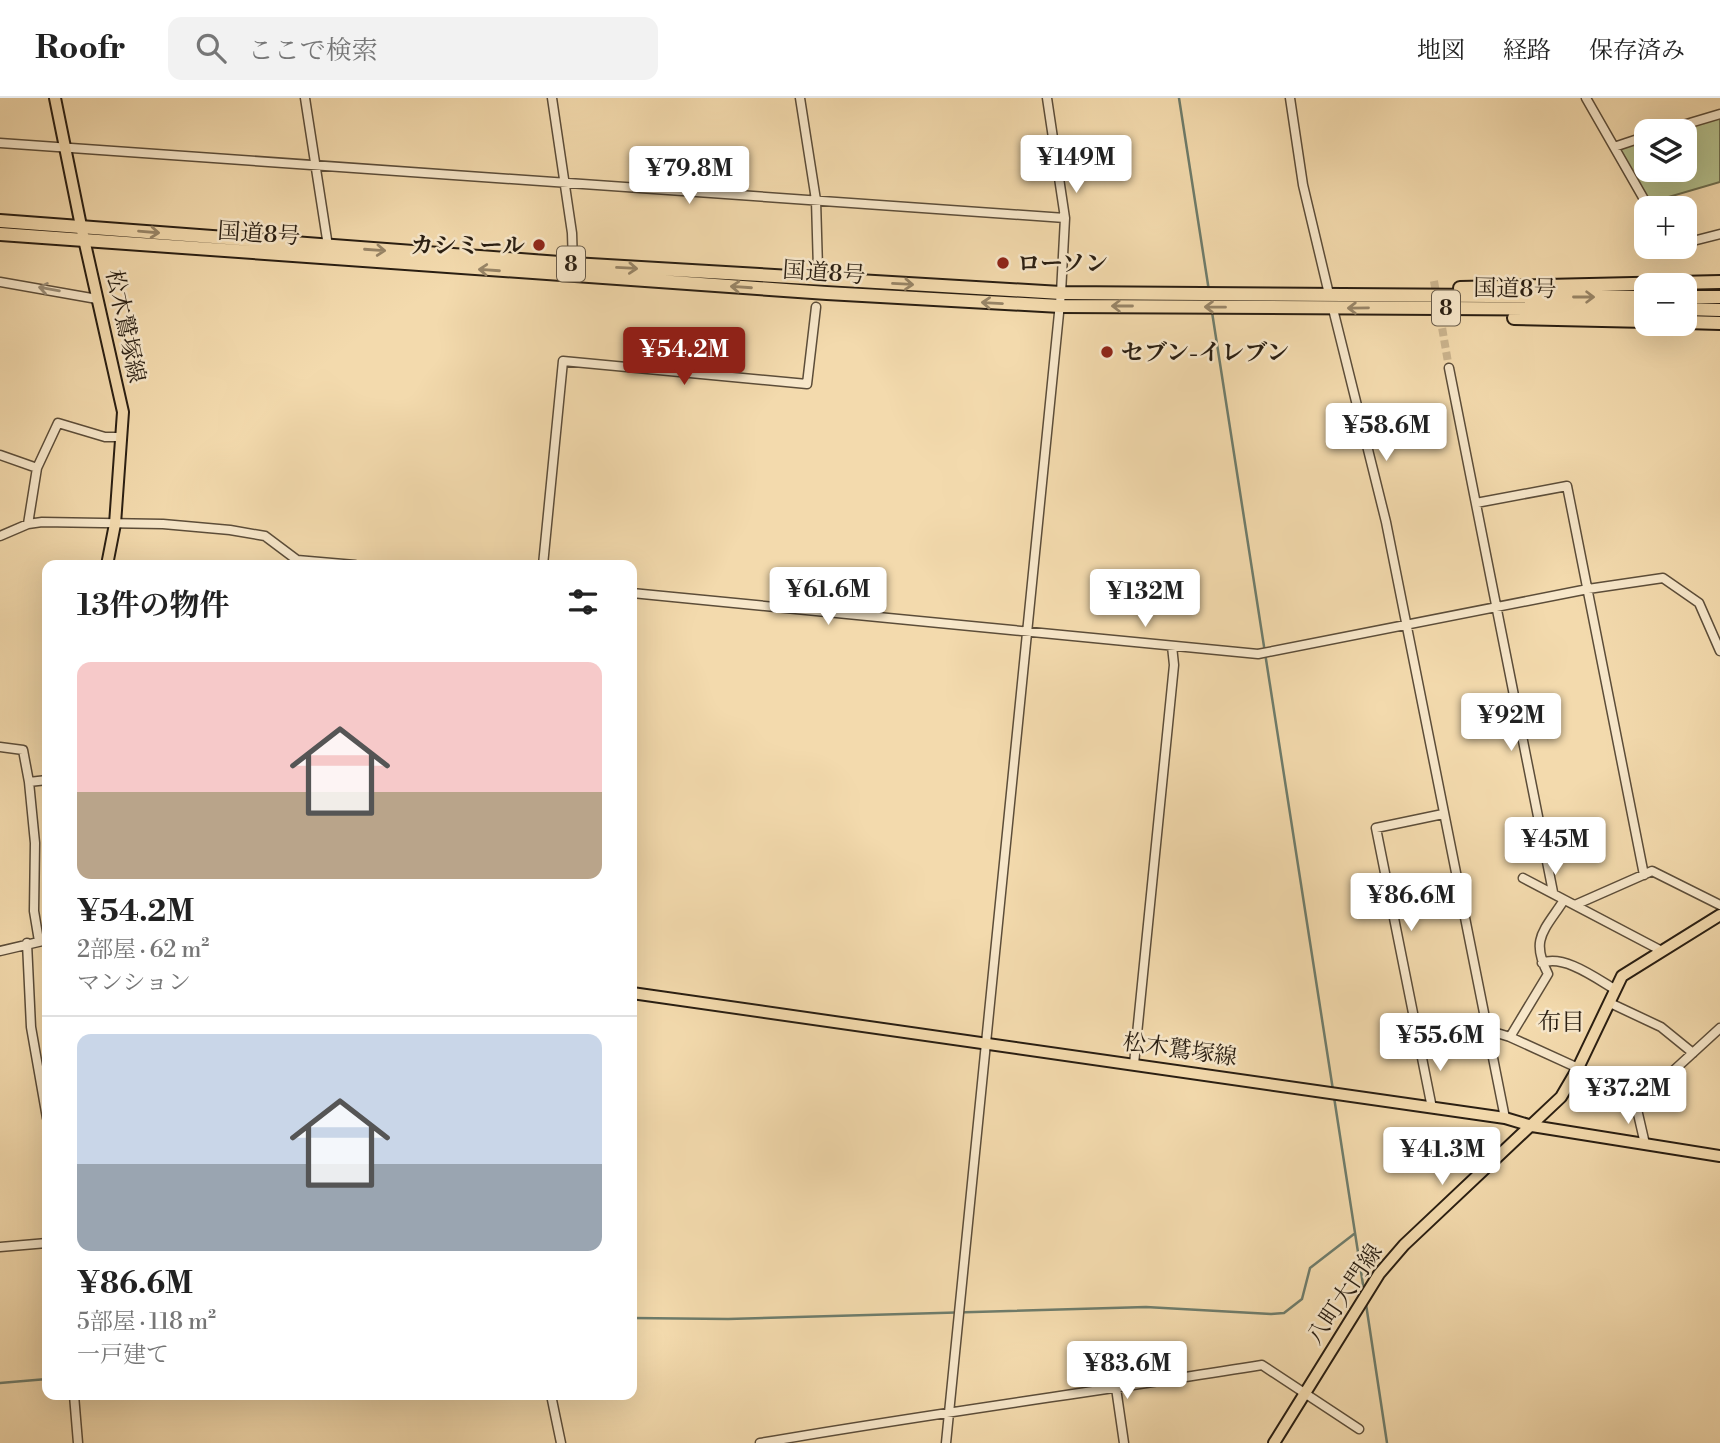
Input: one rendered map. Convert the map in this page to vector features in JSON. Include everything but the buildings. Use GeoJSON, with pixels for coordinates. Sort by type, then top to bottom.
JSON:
{"type":"FeatureCollection","features":[{"type":"Feature","properties":{"kind":"highway","name":"国道8号"},"geometry":{"type":"LineString","coordinates":[[0,221],[1061,300]]}},
{"type":"Feature","properties":{"kind":"highway","name":"国道8号"},"geometry":{"type":"LineString","coordinates":[[0,234],[800,291],[1061,300],[1246,301],[1333,309],[1634,309]]}},
{"type":"Feature","properties":{"kind":"highway","name":"8"},"geometry":{"type":"LineString","coordinates":[[1376,295],[1524,285],[1720,282]]}},
{"type":"Feature","properties":{"kind":"highway","name":"国道8号"},"geometry":{"type":"LineString","coordinates":[[1246,301],[1329,294],[1634,297]]}},
{"type":"Feature","properties":{"kind":"highway"},"geometry":{"type":"LineString","coordinates":[[1697,304],[1720,297]]}},
{"type":"Feature","properties":{"kind":"highway"},"geometry":{"type":"LineString","coordinates":[[1697,302],[1720,310]]}},
{"type":"Feature","properties":{"kind":"highway","name":"8"},"geometry":{"type":"LineString","coordinates":[[1402,308],[1485,317],[1634,321]]}},
{"type":"Feature","properties":{"kind":"highway"},"geometry":{"type":"LineString","coordinates":[[1697,322],[1720,323]]}},
{"type":"Feature","properties":{"kind":"main road","name":"松木鷲塚線"},"geometry":{"type":"LineString","coordinates":[[55,98],[80,226],[123,412],[116,524],[108,560]]}},
{"type":"Feature","properties":{"kind":"main road","name":"八町大門線"},"geometry":{"type":"LineString","coordinates":[[1274,1443],[1379,1274],[1404,1245],[1560,1097],[1578,1068],[1622,976],[1720,915]]}},
{"type":"Feature","properties":{"kind":"main road","name":"松木鷲塚線"},"geometry":{"type":"LineString","coordinates":[[637,994],[1505,1118],[1532,1126],[1720,1156]]}},
{"type":"Feature","properties":{"kind":"street"},"geometry":{"type":"LineString","coordinates":[[305,98],[328,246]]}},
{"type":"Feature","properties":{"kind":"street"},"geometry":{"type":"LineString","coordinates":[[552,98],[565,183],[573,264]]}},
{"type":"Feature","properties":{"kind":"street"},"geometry":{"type":"LineString","coordinates":[[800,98],[816,200],[818,270]]}},
{"type":"Feature","properties":{"kind":"street"},"geometry":{"type":"LineString","coordinates":[[946,1443],[1061,300],[1065,218],[1047,98]]}},
{"type":"Feature","properties":{"kind":"street"},"geometry":{"type":"LineString","coordinates":[[1290,98],[1303,185],[1329,294]]}},
{"type":"Feature","properties":{"kind":"street"},"geometry":{"type":"LineString","coordinates":[[1586,98],[1642,196]]}},
{"type":"Feature","properties":{"kind":"street"},"geometry":{"type":"LineString","coordinates":[[1697,121],[1720,114]]}},
{"type":"Feature","properties":{"kind":"street"},"geometry":{"type":"LineString","coordinates":[[1614,147],[1634,140]]}},
{"type":"Feature","properties":{"kind":"street"},"geometry":{"type":"LineString","coordinates":[[0,143],[1065,218]]}},
{"type":"Feature","properties":{"kind":"street"},"geometry":{"type":"LineString","coordinates":[[1697,240],[1720,234]]}},
{"type":"Feature","properties":{"kind":"street"},"geometry":{"type":"LineString","coordinates":[[0,282],[97,299]]}},
{"type":"Feature","properties":{"kind":"street"},"geometry":{"type":"LineString","coordinates":[[543,560],[563,361],[807,384],[816,307]]}},
{"type":"Feature","properties":{"kind":"street"},"geometry":{"type":"LineString","coordinates":[[1333,309],[1386,523],[1505,1118]]}},
{"type":"Feature","properties":{"kind":"street"},"geometry":{"type":"LineString","coordinates":[[1449,368],[1553,892]]}},
{"type":"Feature","properties":{"kind":"street"},"geometry":{"type":"LineString","coordinates":[[28,524],[37,468],[58,423],[105,437],[122,437]]}},
{"type":"Feature","properties":{"kind":"street"},"geometry":{"type":"LineString","coordinates":[[0,455],[37,468]]}},
{"type":"Feature","properties":{"kind":"street"},"geometry":{"type":"LineString","coordinates":[[1476,503],[1567,486],[1585,589],[1644,875]]}},
{"type":"Feature","properties":{"kind":"street"},"geometry":{"type":"LineString","coordinates":[[0,536],[28,524],[163,524],[265,536],[295,560]]}},
{"type":"Feature","properties":{"kind":"street"},"geometry":{"type":"LineString","coordinates":[[637,593],[1258,654],[1648,578],[1672,582],[1699,603],[1720,651]]}},
{"type":"Feature","properties":{"kind":"street"},"geometry":{"type":"LineString","coordinates":[[1134,1064],[1174,665],[1172,646]]}},
{"type":"Feature","properties":{"kind":"street"},"geometry":{"type":"LineString","coordinates":[[0,747],[23,750],[35,843],[34,911],[42,938]]}},
{"type":"Feature","properties":{"kind":"street"},"geometry":{"type":"LineString","coordinates":[[29,782],[42,781]]}},
{"type":"Feature","properties":{"kind":"street"},"geometry":{"type":"LineString","coordinates":[[1432,1108],[1376,828],[1443,814]]}},
{"type":"Feature","properties":{"kind":"street"},"geometry":{"type":"LineString","coordinates":[[1575,905],[1653,871],[1720,905]]}},
{"type":"Feature","properties":{"kind":"street"},"geometry":{"type":"LineString","coordinates":[[1523,878],[1660,950]]}},
{"type":"Feature","properties":{"kind":"street"},"geometry":{"type":"LineString","coordinates":[[1510,1037],[1548,974],[1537,945],[1564,900]]}},
{"type":"Feature","properties":{"kind":"street"},"geometry":{"type":"LineString","coordinates":[[0,951],[42,941]]}},
{"type":"Feature","properties":{"kind":"street"},"geometry":{"type":"LineString","coordinates":[[27,943],[31,1027],[42,1090]]}},
{"type":"Feature","properties":{"kind":"street"},"geometry":{"type":"LineString","coordinates":[[1542,963],[1549,960],[1574,967],[1616,990]]}},
{"type":"Feature","properties":{"kind":"street"},"geometry":{"type":"LineString","coordinates":[[1609,1003],[1661,1027],[1693,1053]]}},
{"type":"Feature","properties":{"kind":"street"},"geometry":{"type":"LineString","coordinates":[[1645,1144],[1636,1105],[1720,1028]]}},
{"type":"Feature","properties":{"kind":"street"},"geometry":{"type":"LineString","coordinates":[[1419,1044],[1487,1031],[1510,1037],[1578,1068]]}},
{"type":"Feature","properties":{"kind":"street"},"geometry":{"type":"LineString","coordinates":[[0,1247],[42,1243]]}},
{"type":"Feature","properties":{"kind":"street"},"geometry":{"type":"LineString","coordinates":[[760,1443],[949,1411],[1012,1405],[1262,1365],[1359,1429]]}},
{"type":"Feature","properties":{"kind":"street"},"geometry":{"type":"LineString","coordinates":[[1116,1388],[1124,1443]]}},
{"type":"Feature","properties":{"kind":"street"},"geometry":{"type":"LineString","coordinates":[[74,1400],[78,1443]]}},
{"type":"Feature","properties":{"kind":"street"},"geometry":{"type":"LineString","coordinates":[[552,1400],[561,1443]]}},
{"type":"Feature","properties":{"kind":"green space"},"geometry":{"type":"Polygon","coordinates":[[[1720,117],[1720,182],[1672,196],[1644,196],[1637,182],[1697,182],[1697,124],[1720,117]]]}},
{"type":"Feature","properties":{"kind":"green space"},"geometry":{"type":"Polygon","coordinates":[[[1634,143],[1634,177],[1618,148],[1634,143]]]}},
{"type":"Feature","properties":{"kind":"waterway"},"geometry":{"type":"LineString","coordinates":[[1179,98],[1209,291]]}},
{"type":"Feature","properties":{"kind":"waterway"},"geometry":{"type":"LineString","coordinates":[[1212,312],[1333,1090]]}},
{"type":"Feature","properties":{"kind":"waterway"},"geometry":{"type":"LineString","coordinates":[[1334,1097],[1364,1291]]}},
{"type":"Feature","properties":{"kind":"waterway"},"geometry":{"type":"LineString","coordinates":[[637,1318],[728,1319],[1146,1307],[1284,1313],[1302,1299],[1310,1268],[1354,1234]]}},
{"type":"Feature","properties":{"kind":"waterway"},"geometry":{"type":"LineString","coordinates":[[1366,1304],[1387,1443]]}},
{"type":"Feature","properties":{"kind":"waterway"},"geometry":{"type":"LineString","coordinates":[[0,1383],[42,1379]]}},
{"type":"Feature","properties":{"kind":"tunnel"},"geometry":{"type":"LineString","coordinates":[[1434,281],[1449,368]]}},
{"type":"Feature","properties":{"kind":"place","name":"カシミール"},"geometry":{"type":"Point","coordinates":[539,245]}},
{"type":"Feature","properties":{"kind":"place","name":"ローソン"},"geometry":{"type":"Point","coordinates":[1003,263]}},
{"type":"Feature","properties":{"kind":"place","name":"セブン-イレブン"},"geometry":{"type":"Point","coordinates":[1107,352]}},
{"type":"Feature","properties":{"kind":"district","name":"布目"},"geometry":{"type":"Point","coordinates":[1561,1022]}}]}
